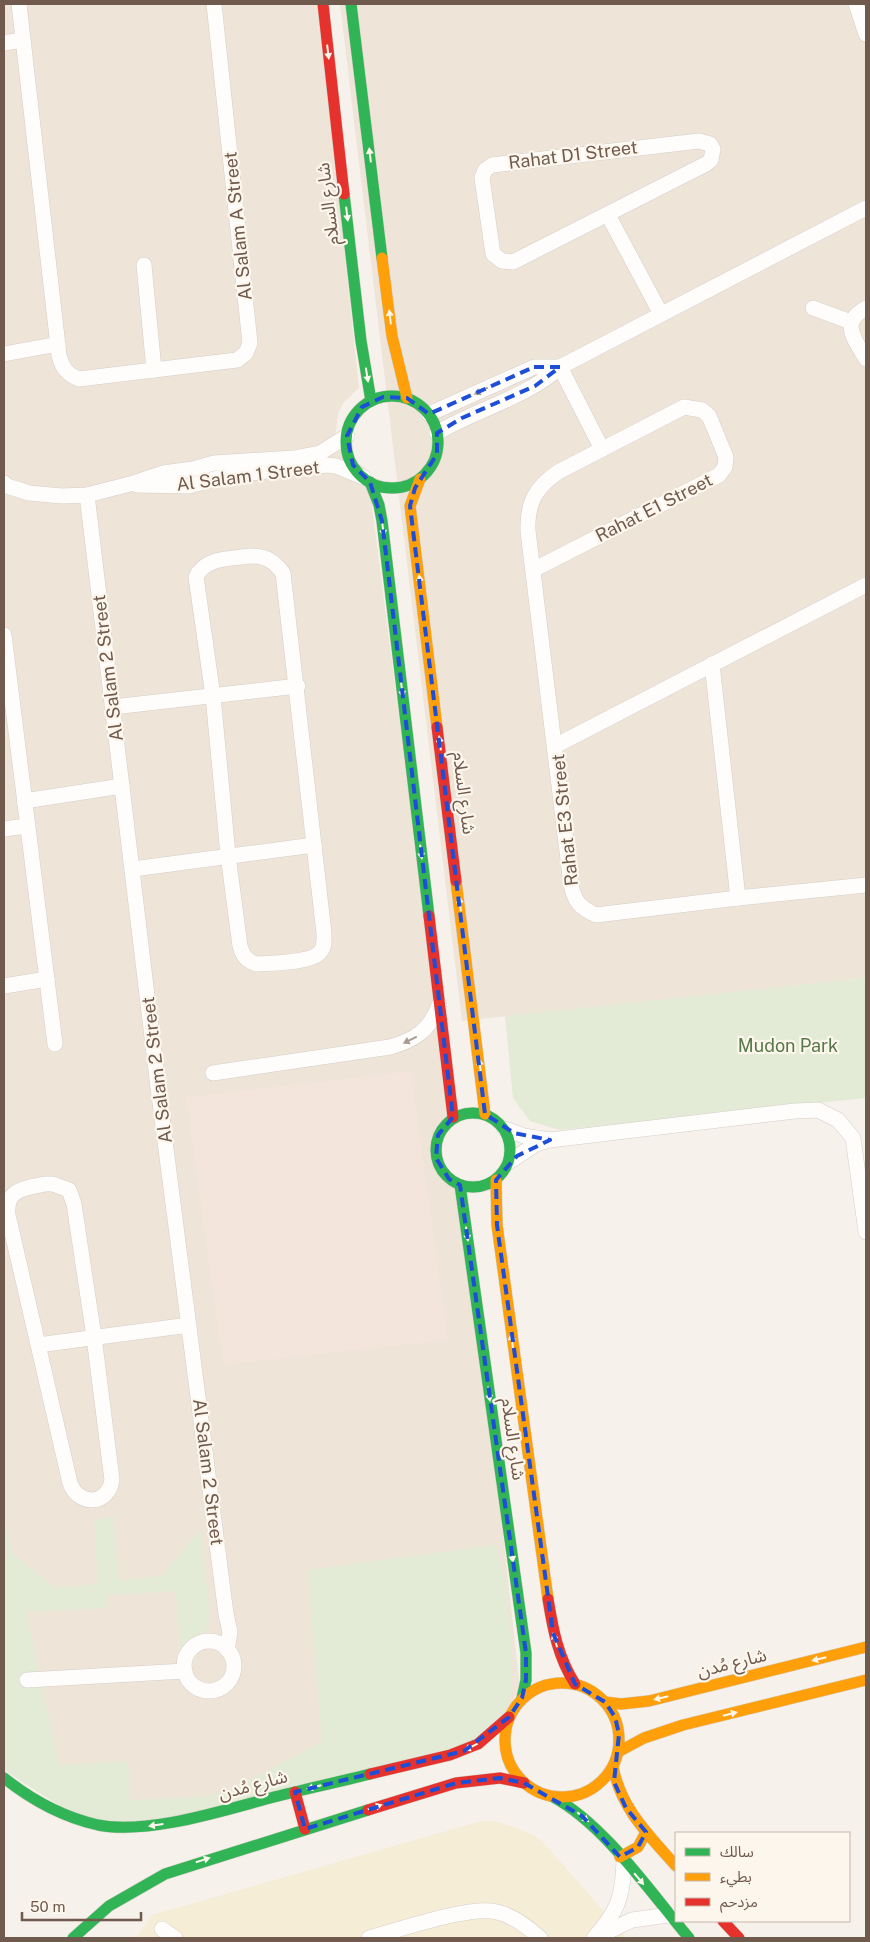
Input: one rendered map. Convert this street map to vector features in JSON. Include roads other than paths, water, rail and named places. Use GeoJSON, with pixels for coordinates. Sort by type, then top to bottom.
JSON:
{"type":"FeatureCollection","features":[{"type":"Feature","properties":{"kind":"street","name":"Al Salam A Street"},"geometry":{"type":"LineString","coordinates":[[19,4],[58,344],[62,366],[69,374],[79,379],[237,360],[246,353],[250,343],[214,4]]}},
{"type":"Feature","properties":{"kind":"street","name":"شارع السلام"},"geometry":{"type":"LineString","coordinates":[[322,4],[361,341],[371,401]]}},
{"type":"Feature","properties":{"kind":"street"},"geometry":{"type":"LineString","coordinates":[[351,4],[392,336],[407,398]]}},
{"type":"Feature","properties":{"kind":"street"},"geometry":{"type":"LineString","coordinates":[[856,4],[866,34]]}},
{"type":"Feature","properties":{"kind":"street"},"geometry":{"type":"LineString","coordinates":[[4,43],[22,40]]}},
{"type":"Feature","properties":{"kind":"street","name":"Rahat D1 Street"},"geometry":{"type":"LineString","coordinates":[[699,141],[710,144],[713,149],[711,160],[608,215],[513,262],[502,261],[493,254],[490,243],[482,178],[486,170],[492,165],[501,163],[699,141]]}},
{"type":"Feature","properties":{"kind":"street"},"geometry":{"type":"LineString","coordinates":[[437,433],[462,418],[521,392],[547,378],[560,366],[866,208]]}},
{"type":"Feature","properties":{"kind":"street"},"geometry":{"type":"LineString","coordinates":[[608,215],[661,314]]}},
{"type":"Feature","properties":{"kind":"street"},"geometry":{"type":"LineString","coordinates":[[144,265],[154,370]]}},
{"type":"Feature","properties":{"kind":"street"},"geometry":{"type":"LineString","coordinates":[[813,308],[851,322]]}},
{"type":"Feature","properties":{"kind":"street"},"geometry":{"type":"LineString","coordinates":[[866,308],[856,314],[851,322],[851,332],[866,359]]}},
{"type":"Feature","properties":{"kind":"street"},"geometry":{"type":"LineString","coordinates":[[4,354],[58,344]]}},
{"type":"Feature","properties":{"kind":"street"},"geometry":{"type":"LineString","coordinates":[[429,414],[534,367],[560,366]]}},
{"type":"Feature","properties":{"kind":"street"},"geometry":{"type":"LineString","coordinates":[[560,366],[602,449]]}},
{"type":"Feature","properties":{"kind":"street"},"geometry":{"type":"LineString","coordinates":[[513,376],[521,392]]}},
{"type":"Feature","properties":{"kind":"street"},"geometry":{"type":"LineString","coordinates":[[367,480],[388,487],[405,486],[420,479],[427,472],[435,458],[438,444],[437,433],[429,414],[416,402],[395,396],[371,401],[354,415],[347,436],[350,458],[367,480],[379,505],[382,521],[453,1117]]}},
{"type":"Feature","properties":{"kind":"street","name":"Rahat E1 Street"},"geometry":{"type":"LineString","coordinates":[[533,570],[719,475],[725,467],[726,457],[709,416],[693,407],[684,407],[602,449],[544,482],[533,496],[528,513],[533,570],[555,746]]}},
{"type":"Feature","properties":{"kind":"street","name":"Al Salam 1 Street"},"geometry":{"type":"LineString","coordinates":[[4,483],[7,486],[29,493],[62,496],[87,495],[130,484],[163,472],[193,469],[214,463],[294,458],[320,453],[347,436]]}},
{"type":"Feature","properties":{"kind":"street","name":"Al Salam 1 Street"},"geometry":{"type":"LineString","coordinates":[[130,484],[195,485],[218,478],[266,470],[328,465],[336,466],[367,480]]}},
{"type":"Feature","properties":{"kind":"street"},"geometry":{"type":"LineString","coordinates":[[193,469],[195,485]]}},
{"type":"Feature","properties":{"kind":"street","name":"شارع السلام"},"geometry":{"type":"LineString","coordinates":[[420,479],[410,506],[485,1114]]}},
{"type":"Feature","properties":{"kind":"street","name":"Al Salam 2 Street"},"geometry":{"type":"LineString","coordinates":[[87,495],[189,1325],[226,1614],[230,1632],[227,1650]]}},
{"type":"Feature","properties":{"kind":"street"},"geometry":{"type":"LineString","coordinates":[[250,556],[263,556],[275,562],[283,573],[298,686],[324,943],[320,952],[312,959],[256,964],[248,961],[242,954],[228,855],[213,696],[196,577],[199,569],[206,563],[250,556]]}},
{"type":"Feature","properties":{"kind":"street","name":"Rahat E3 Street"},"geometry":{"type":"LineString","coordinates":[[866,585],[555,746],[571,884],[574,898],[583,910],[596,915],[866,885]]}},
{"type":"Feature","properties":{"kind":"street"},"geometry":{"type":"LineString","coordinates":[[4,635],[55,1044]]}},
{"type":"Feature","properties":{"kind":"street"},"geometry":{"type":"LineString","coordinates":[[712,664],[738,898]]}},
{"type":"Feature","properties":{"kind":"street"},"geometry":{"type":"LineString","coordinates":[[113,707],[298,686]]}},
{"type":"Feature","properties":{"kind":"street"},"geometry":{"type":"LineString","coordinates":[[24,801],[122,786]]}},
{"type":"Feature","properties":{"kind":"street"},"geometry":{"type":"LineString","coordinates":[[4,829],[28,826]]}},
{"type":"Feature","properties":{"kind":"street"},"geometry":{"type":"LineString","coordinates":[[133,869],[314,845]]}},
{"type":"Feature","properties":{"kind":"street"},"geometry":{"type":"LineString","coordinates":[[4,986],[47,979]]}},
{"type":"Feature","properties":{"kind":"street"},"geometry":{"type":"LineString","coordinates":[[213,1073],[390,1047],[407,1042],[423,1033],[434,1020],[440,1004]]}},
{"type":"Feature","properties":{"kind":"street"},"geometry":{"type":"LineString","coordinates":[[509,1162],[510,1140],[496,1120],[485,1114],[463,1113],[453,1117],[444,1125],[438,1135],[435,1146],[436,1158],[441,1170],[449,1179],[460,1185],[472,1188],[485,1186],[496,1180],[509,1162],[536,1144],[550,1140],[795,1111],[818,1110],[838,1120],[853,1138],[866,1232]]}},
{"type":"Feature","properties":{"kind":"street"},"geometry":{"type":"LineString","coordinates":[[504,1129],[524,1136],[550,1140]]}},
{"type":"Feature","properties":{"kind":"street","name":"شارع السلام"},"geometry":{"type":"LineString","coordinates":[[496,1180],[497,1225],[553,1633],[565,1668],[575,1684]]}},
{"type":"Feature","properties":{"kind":"street"},"geometry":{"type":"LineString","coordinates":[[45,1184],[62,1186],[72,1196],[94,1338],[112,1480],[108,1492],[96,1500],[83,1499],[72,1490],[7,1205],[10,1197],[17,1190],[45,1184]]}},
{"type":"Feature","properties":{"kind":"street","name":"شارع السلام"},"geometry":{"type":"LineString","coordinates":[[460,1185],[526,1653],[526,1680],[522,1698]]}},
{"type":"Feature","properties":{"kind":"street"},"geometry":{"type":"LineString","coordinates":[[38,1345],[189,1325]]}},
{"type":"Feature","properties":{"kind":"street"},"geometry":{"type":"LineString","coordinates":[[210,1641],[226,1614]]}},
{"type":"Feature","properties":{"kind":"street"},"geometry":{"type":"LineString","coordinates":[[210,1641],[220,1644],[227,1650],[233,1660],[234,1670],[224,1686],[215,1690],[205,1690],[196,1687],[188,1680],[184,1662],[187,1654],[201,1642],[210,1641]]}},
{"type":"Feature","properties":{"kind":"street","name":"شارع مُدن"},"geometry":{"type":"LineString","coordinates":[[605,1702],[628,1704],[649,1701],[866,1648]]}},
{"type":"Feature","properties":{"kind":"street"},"geometry":{"type":"LineString","coordinates":[[27,1680],[185,1671]]}},
{"type":"Feature","properties":{"kind":"street"},"geometry":{"type":"LineString","coordinates":[[618,1752],[644,1738],[683,1725],[866,1680]]}},
{"type":"Feature","properties":{"kind":"street"},"geometry":{"type":"LineString","coordinates":[[560,1682],[575,1684],[591,1691],[605,1702],[614,1717],[619,1734],[618,1752],[613,1767],[603,1780],[588,1792],[566,1798],[553,1797],[538,1792],[524,1783],[511,1766],[505,1745],[505,1731],[509,1717],[522,1698],[545,1685],[560,1682]]}},
{"type":"Feature","properties":{"kind":"street","name":"شارع مُدن"},"geometry":{"type":"LineString","coordinates":[[4,1778],[28,1798],[63,1815],[100,1825],[138,1827],[219,1812],[464,1751],[490,1735],[509,1717]]}},
{"type":"Feature","properties":{"kind":"street"},"geometry":{"type":"LineString","coordinates":[[613,1767],[619,1796],[626,1808],[675,1865]]}},
{"type":"Feature","properties":{"kind":"street"},"geometry":{"type":"LineString","coordinates":[[74,1938],[111,1904],[160,1875],[305,1828],[456,1783],[500,1778],[524,1783]]}},
{"type":"Feature","properties":{"kind":"street"},"geometry":{"type":"LineString","coordinates":[[295,1792],[305,1828]]}},
{"type":"Feature","properties":{"kind":"street"},"geometry":{"type":"LineString","coordinates":[[553,1797],[582,1816],[622,1859],[675,1922]]}},
{"type":"Feature","properties":{"kind":"street"},"geometry":{"type":"LineString","coordinates":[[622,1859],[638,1847],[646,1832]]}},
{"type":"Feature","properties":{"kind":"street"},"geometry":{"type":"LineString","coordinates":[[595,1938],[610,1919],[619,1903],[623,1888],[622,1859]]}},
{"type":"Feature","properties":{"kind":"street"},"geometry":{"type":"LineString","coordinates":[[369,1938],[470,1912],[488,1910],[514,1918],[540,1938]]}},
{"type":"Feature","properties":{"kind":"street"},"geometry":{"type":"LineString","coordinates":[[595,1938],[632,1920],[669,1915]]}},
{"type":"Feature","properties":{"kind":"street"},"geometry":{"type":"LineString","coordinates":[[675,1922],[689,1938]]}},
{"type":"Feature","properties":{"kind":"street"},"geometry":{"type":"LineString","coordinates":[[724,1922],[739,1938]]}},
{"type":"Feature","properties":{"kind":"street"},"geometry":{"type":"LineString","coordinates":[[162,1929],[175,1938]]}},
{"type":"Feature","properties":{"kind":"park label","name":"Mudon Park"},"geometry":{"type":"Point","coordinates":[788,1046]}}]}
